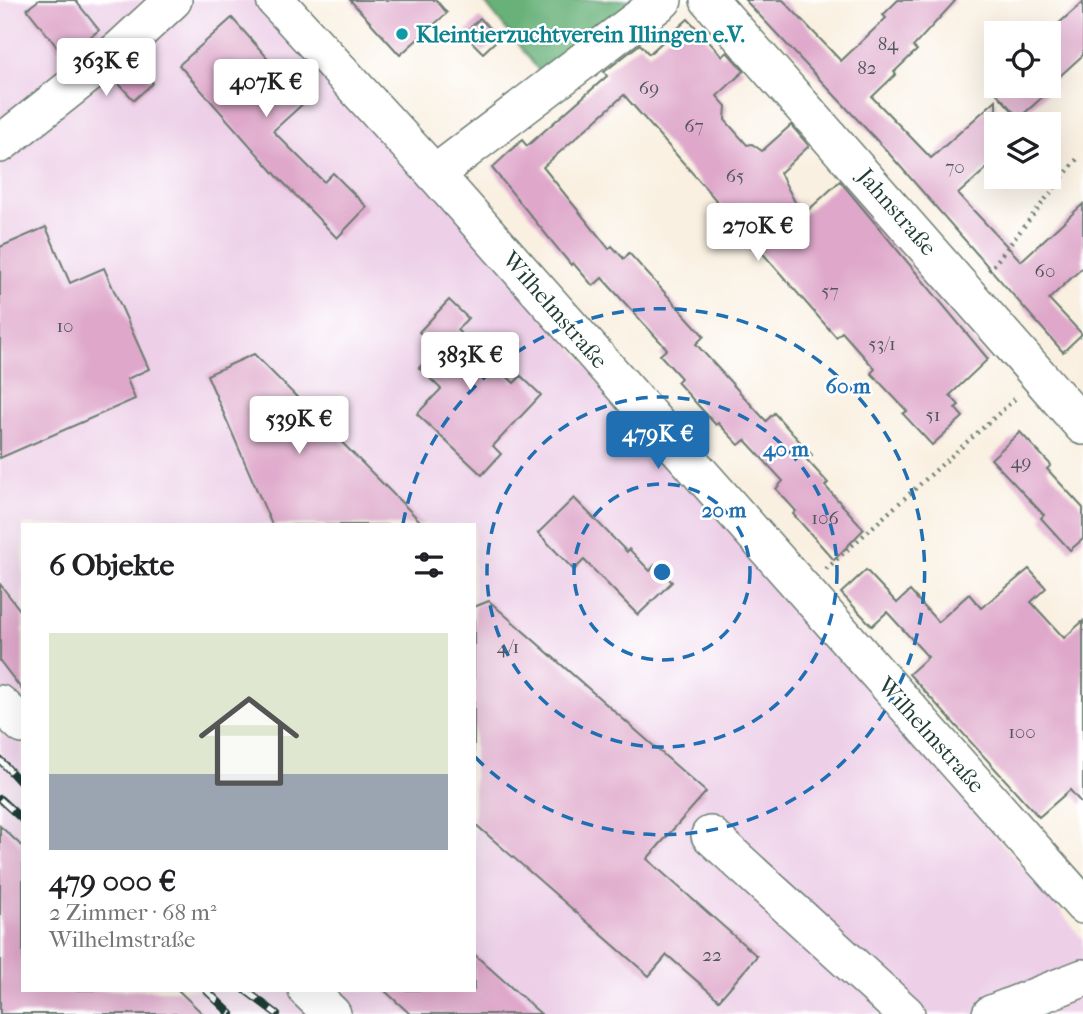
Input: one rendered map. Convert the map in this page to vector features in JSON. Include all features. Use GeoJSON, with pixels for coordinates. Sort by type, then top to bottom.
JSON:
{"type":"FeatureCollection","features":[{"type":"Feature","properties":{"kind":"street"},"geometry":{"type":"LineString","coordinates":[[0,144],[120,48],[173,0]]}},
{"type":"Feature","properties":{"kind":"street","name":"Wilhelmstraße"},"geometry":{"type":"LineString","coordinates":[[275,0],[435,174],[1083,905]]}},
{"type":"Feature","properties":{"kind":"street"},"geometry":{"type":"LineString","coordinates":[[435,174],[663,0]]}},
{"type":"Feature","properties":{"kind":"street","name":"Jahnstraße"},"geometry":{"type":"LineString","coordinates":[[709,0],[1083,426]]}},
{"type":"Feature","properties":{"kind":"street"},"geometry":{"type":"LineString","coordinates":[[0,704],[21,723]]}},
{"type":"Feature","properties":{"kind":"street"},"geometry":{"type":"LineString","coordinates":[[710,835],[906,1014]]}},
{"type":"Feature","properties":{"kind":"street"},"geometry":{"type":"LineString","coordinates":[[991,1014],[1083,978]]}},
{"type":"Feature","properties":{"kind":"street"},"geometry":{"type":"LineString","coordinates":[[309,992],[332,1014]]}},
{"type":"Feature","properties":{"kind":"path"},"geometry":{"type":"LineString","coordinates":[[970,296],[1077,159]]}},
{"type":"Feature","properties":{"kind":"path"},"geometry":{"type":"LineString","coordinates":[[802,591],[1039,377]]}},
{"type":"Feature","properties":{"kind":"shaded area"},"geometry":{"type":"Polygon","coordinates":[[[0,0],[258,0],[413,164],[1061,912],[1083,940],[1083,1014],[0,1014],[0,0]]]}},
{"type":"Feature","properties":{"kind":"green space"},"geometry":{"type":"Polygon","coordinates":[[[483,0],[639,0],[543,76],[483,0]]]}},
{"type":"Feature","properties":{"kind":"building"},"geometry":{"type":"Polygon","coordinates":[[[39,0],[75,0],[99,30],[65,57],[27,9],[39,0]]]}},
{"type":"Feature","properties":{"kind":"building","name":"Kleintierzuchtverein Illingen e.V."},"geometry":{"type":"Polygon","coordinates":[[[350,0],[436,0],[447,13],[400,55],[350,0]]]}},
{"type":"Feature","properties":{"kind":"building"},"geometry":{"type":"Polygon","coordinates":[[[745,0],[783,0],[841,61],[886,18],[883,15],[898,0],[956,0],[913,47],[917,50],[872,97],[931,158],[996,100],[996,112],[984,112],[984,171],[958,194],[1021,261],[1083,204],[1083,267],[1049,299],[1082,334],[1063,352],[885,149],[745,0]]]}},
{"type":"Feature","properties":{"kind":"building"},"geometry":{"type":"Polygon","coordinates":[[[1083,2],[1083,55],[1061,75],[1061,21],[1083,2]]]}},
{"type":"Feature","properties":{"kind":"building"},"geometry":{"type":"Polygon","coordinates":[[[232,18],[306,101],[273,131],[324,182],[333,173],[367,207],[337,238],[276,175],[179,65],[232,18]]]}},
{"type":"Feature","properties":{"kind":"building"},"geometry":{"type":"Polygon","coordinates":[[[480,18],[499,38],[483,53],[464,34],[480,18]]]}},
{"type":"Feature","properties":{"kind":"building"},"geometry":{"type":"Polygon","coordinates":[[[688,19],[722,56],[727,52],[744,71],[717,96],[726,106],[725,120],[747,145],[752,144],[762,151],[791,125],[809,146],[780,173],[802,216],[840,181],[988,359],[950,395],[959,405],[955,408],[963,417],[932,445],[903,414],[907,411],[871,373],[875,369],[842,332],[836,337],[624,95],[543,167],[609,249],[612,246],[624,259],[629,253],[704,336],[696,344],[766,421],[774,413],[812,455],[807,460],[828,483],[825,486],[864,529],[834,560],[793,514],[796,511],[776,489],[783,481],[745,440],[739,445],[718,423],[716,425],[677,382],[681,378],[660,355],[667,349],[602,278],[593,286],[573,263],[571,265],[492,168],[522,140],[527,146],[607,76],[604,72],[640,44],[649,54],[688,19]]]}},
{"type":"Feature","properties":{"kind":"building"},"geometry":{"type":"Polygon","coordinates":[[[137,64],[153,83],[134,100],[117,82],[137,64]]]}},
{"type":"Feature","properties":{"kind":"building"},"geometry":{"type":"Polygon","coordinates":[[[1001,98],[1042,98],[1026,112],[1014,112],[1001,98]]]}},
{"type":"Feature","properties":{"kind":"building"},"geometry":{"type":"Polygon","coordinates":[[[46,227],[70,283],[104,268],[149,369],[127,379],[135,399],[0,458],[0,247],[46,227]]]}},
{"type":"Feature","properties":{"kind":"building"},"geometry":{"type":"Polygon","coordinates":[[[449,300],[468,318],[457,330],[514,383],[521,376],[541,395],[493,446],[501,454],[482,475],[417,414],[441,389],[419,368],[437,349],[419,332],[449,300]]]}},
{"type":"Feature","properties":{"kind":"building"},"geometry":{"type":"Polygon","coordinates":[[[254,354],[422,523],[271,523],[207,375],[254,354]]]}},
{"type":"Feature","properties":{"kind":"building"},"geometry":{"type":"Polygon","coordinates":[[[1020,432],[1051,465],[1047,469],[1083,508],[1083,539],[1070,550],[1041,518],[1044,515],[991,459],[1020,432]]]}},
{"type":"Feature","properties":{"kind":"building"},"geometry":{"type":"Polygon","coordinates":[[[574,498],[627,552],[629,549],[650,571],[655,565],[672,582],[638,615],[584,560],[574,570],[538,533],[574,498]]]}},
{"type":"Feature","properties":{"kind":"building"},"geometry":{"type":"Polygon","coordinates":[[[1029,569],[1046,588],[1031,602],[1064,638],[1083,621],[1083,805],[1070,790],[1039,817],[909,674],[928,657],[887,612],[872,626],[841,593],[866,570],[897,603],[910,591],[938,622],[969,594],[981,608],[1029,569]]]}},
{"type":"Feature","properties":{"kind":"building"},"geometry":{"type":"Polygon","coordinates":[[[0,584],[21,611],[21,688],[0,661],[0,584]]]}},
{"type":"Feature","properties":{"kind":"building"},"geometry":{"type":"Polygon","coordinates":[[[489,601],[706,792],[647,859],[757,956],[719,1000],[667,955],[649,976],[476,825],[476,606],[489,601]]]}},
{"type":"Feature","properties":{"kind":"building"},"geometry":{"type":"Polygon","coordinates":[[[0,826],[21,845],[21,992],[180,992],[203,1014],[0,1014],[0,826]]]}},
{"type":"Feature","properties":{"kind":"building"},"geometry":{"type":"Polygon","coordinates":[[[476,956],[541,1014],[410,1014],[386,992],[476,992],[476,956]]]}},
{"type":"Feature","properties":{"kind":"railway"},"geometry":{"type":"LineString","coordinates":[[0,760],[21,783]]}},
{"type":"Feature","properties":{"kind":"railway"},"geometry":{"type":"LineString","coordinates":[[0,799],[21,818]]}},
{"type":"Feature","properties":{"kind":"railway"},"geometry":{"type":"LineString","coordinates":[[208,992],[231,1014]]}},
{"type":"Feature","properties":{"kind":"railway"},"geometry":{"type":"LineString","coordinates":[[248,992],[277,1014]]}},
{"type":"Feature","properties":{"kind":"place","name":"Kleintierzuchtverein Illingen e.V."},"geometry":{"type":"Point","coordinates":[402,34]}}]}
